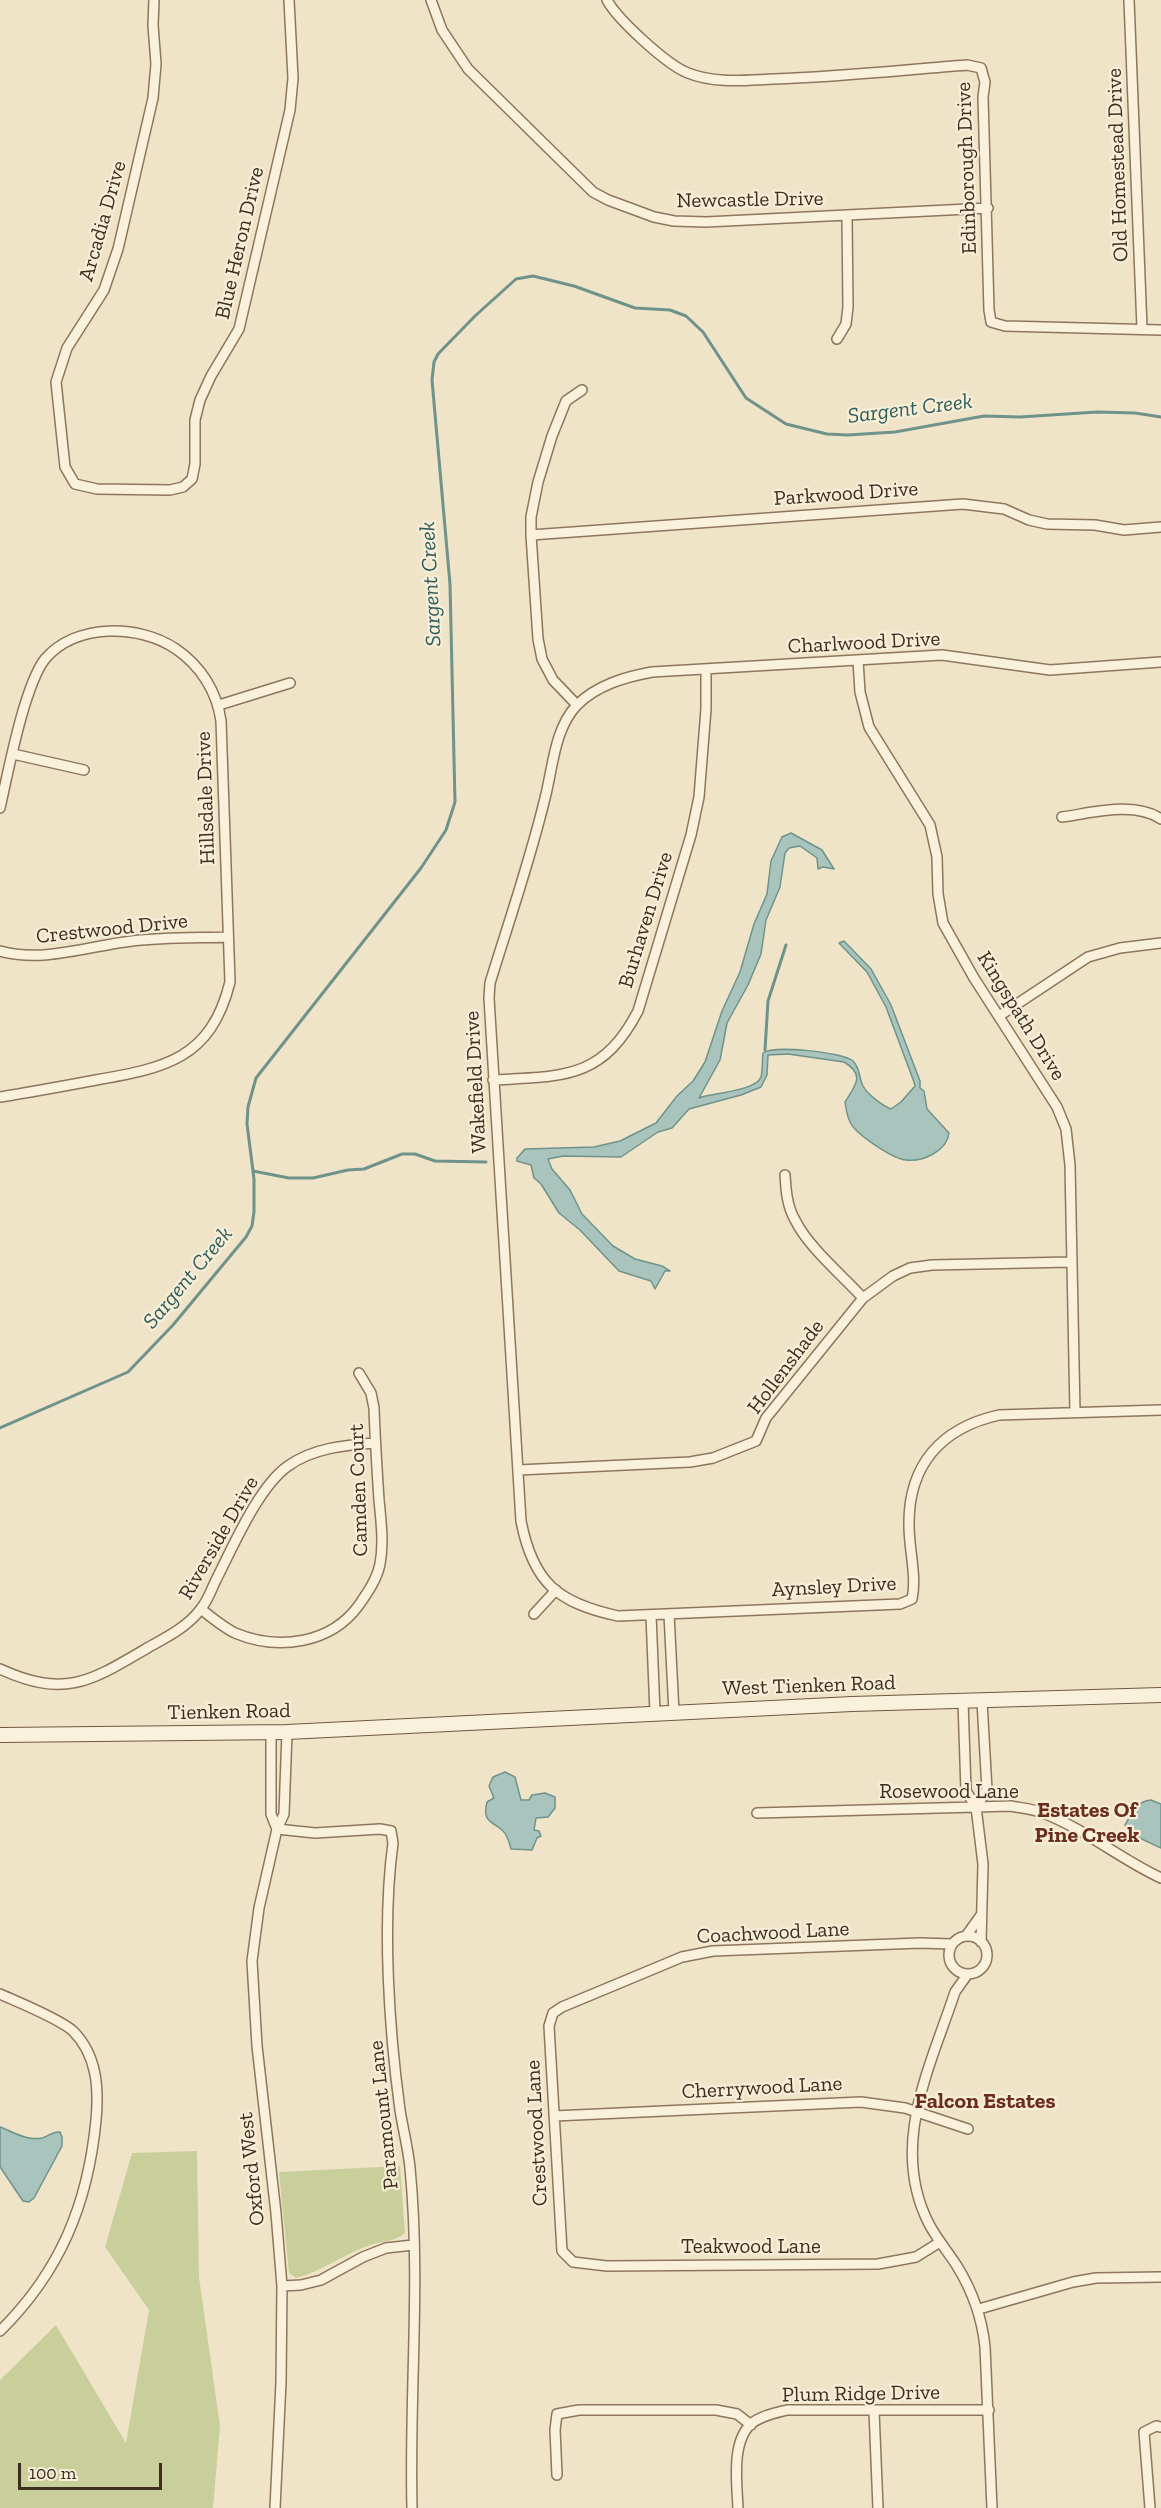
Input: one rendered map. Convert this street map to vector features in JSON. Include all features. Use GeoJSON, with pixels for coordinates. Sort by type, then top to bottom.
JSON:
{"type":"FeatureCollection","features":[{"type":"Feature","properties":{"kind":"street","name":"Arcadia Drive"},"geometry":{"type":"LineString","coordinates":[[154,0],[156,64],[153,98],[118,249],[104,290],[67,348],[56,382],[62,445],[69,476],[75,484],[97,489],[170,490],[189,483]]}},
{"type":"Feature","properties":{"kind":"street","name":"Blue Heron Drive"},"geometry":{"type":"LineString","coordinates":[[189,483],[195,465],[195,420],[200,400],[211,376],[239,329],[290,110],[293,51],[289,0]]}},
{"type":"Feature","properties":{"kind":"street","name":"Newcastle Drive"},"geometry":{"type":"LineString","coordinates":[[431,0],[442,30],[453,50],[468,69],[568,168],[594,192],[608,200],[654,217],[692,222],[988,208]]}},
{"type":"Feature","properties":{"kind":"street","name":"Edinborough Drive"},"geometry":{"type":"LineString","coordinates":[[607,0],[638,35],[661,55],[686,73],[708,79],[806,78],[967,65],[981,68],[985,82],[983,107],[988,208],[989,310],[992,322],[1005,326],[1161,330]]}},
{"type":"Feature","properties":{"kind":"street","name":"Old Homestead Drive"},"geometry":{"type":"LineString","coordinates":[[1129,0],[1142,328]]}},
{"type":"Feature","properties":{"kind":"street"},"geometry":{"type":"LineString","coordinates":[[837,339],[846,324],[848,307],[847,216]]}},
{"type":"Feature","properties":{"kind":"street"},"geometry":{"type":"LineString","coordinates":[[577,705],[553,680],[542,659],[538,639],[531,517],[552,436],[566,401],[582,390]]}},
{"type":"Feature","properties":{"kind":"street","name":"Parkwood Drive"},"geometry":{"type":"LineString","coordinates":[[531,535],[963,504],[1004,509],[1029,520],[1047,524],[1095,525],[1124,530],[1161,527]]}},
{"type":"Feature","properties":{"kind":"street","name":"Hillsdale Drive"},"geometry":{"type":"LineString","coordinates":[[0,808],[21,719],[44,661],[58,647],[90,633],[110,631],[147,636],[164,642],[183,654],[209,683],[219,705],[222,736],[230,982],[226,1000],[211,1031],[184,1055],[152,1070],[0,1097]]}},
{"type":"Feature","properties":{"kind":"street","name":"Charlwood Drive"},"geometry":{"type":"LineString","coordinates":[[577,705],[601,687],[626,677],[652,672],[942,655],[1050,670],[1161,662]]}},
{"type":"Feature","properties":{"kind":"street","name":"Kingspath Drive"},"geometry":{"type":"LineString","coordinates":[[858,660],[860,692],[869,727],[930,825],[937,857],[938,894],[943,923],[1057,1107],[1066,1129],[1070,1166],[1075,1412]]}},
{"type":"Feature","properties":{"kind":"street","name":"Burhaven Drive"},"geometry":{"type":"LineString","coordinates":[[493,1080],[571,1073],[592,1064],[611,1051],[618,1043],[638,1011],[691,835],[699,797],[706,709],[706,669]]}},
{"type":"Feature","properties":{"kind":"street"},"geometry":{"type":"LineString","coordinates":[[219,705],[290,683]]}},
{"type":"Feature","properties":{"kind":"street","name":"Wakefield Drive"},"geometry":{"type":"LineString","coordinates":[[556,1590],[533,1562],[525,1542],[521,1521],[489,998],[490,984],[546,794],[552,757],[563,729],[577,705]]}},
{"type":"Feature","properties":{"kind":"street"},"geometry":{"type":"LineString","coordinates":[[13,754],[84,771]]}},
{"type":"Feature","properties":{"kind":"street"},"geometry":{"type":"LineString","coordinates":[[1062,817],[1133,810],[1153,814],[1161,819]]}},
{"type":"Feature","properties":{"kind":"street","name":"Crestwood Drive"},"geometry":{"type":"LineString","coordinates":[[0,951],[14,955],[40,956],[132,941],[228,937]]}},
{"type":"Feature","properties":{"kind":"street"},"geometry":{"type":"LineString","coordinates":[[999,1016],[1088,957],[1120,948],[1161,943]]}},
{"type":"Feature","properties":{"kind":"street"},"geometry":{"type":"LineString","coordinates":[[785,1175],[787,1199],[795,1221],[811,1242],[863,1298]]}},
{"type":"Feature","properties":{"kind":"street","name":"Hollenshade"},"geometry":{"type":"LineString","coordinates":[[518,1470],[690,1462],[712,1458],[756,1441],[766,1418],[863,1298],[892,1275],[910,1268],[932,1265],[1071,1262]]}},
{"type":"Feature","properties":{"kind":"street","name":"Camden Court"},"geometry":{"type":"LineString","coordinates":[[201,1609],[234,1632],[252,1639],[288,1643],[322,1635],[354,1612],[375,1580],[382,1549],[372,1401],[359,1373]]}},
{"type":"Feature","properties":{"kind":"street","name":"Aynsley Drive"},"geometry":{"type":"LineString","coordinates":[[556,1590],[564,1598],[586,1609],[618,1616],[886,1603],[900,1605],[912,1599],[915,1587],[909,1525],[911,1499],[919,1472],[934,1448],[952,1433],[976,1420],[999,1415],[1161,1410]]}},
{"type":"Feature","properties":{"kind":"street","name":"Riverside Drive"},"geometry":{"type":"LineString","coordinates":[[0,1669],[47,1685],[84,1682],[98,1677],[172,1634],[201,1609],[252,1511],[276,1476],[288,1466],[324,1450],[350,1444],[375,1443]]}},
{"type":"Feature","properties":{"kind":"street"},"geometry":{"type":"LineString","coordinates":[[534,1614],[556,1590]]}},
{"type":"Feature","properties":{"kind":"street"},"geometry":{"type":"LineString","coordinates":[[669,1614],[674,1713]]}},
{"type":"Feature","properties":{"kind":"street"},"geometry":{"type":"LineString","coordinates":[[651,1615],[655,1713]]}},
{"type":"Feature","properties":{"kind":"street","name":"West Tienken Road"},"geometry":{"type":"LineString","coordinates":[[459,1723],[655,1713],[1161,1695]]}},
{"type":"Feature","properties":{"kind":"street"},"geometry":{"type":"LineString","coordinates":[[954,1970],[967,1975],[974,1974],[984,1966],[987,1953],[981,1942],[983,1864],[976,1807],[966,1791],[963,1701]]}},
{"type":"Feature","properties":{"kind":"street"},"geometry":{"type":"LineString","coordinates":[[976,1807],[987,1790],[982,1701]]}},
{"type":"Feature","properties":{"kind":"street","name":"Tienken Road"},"geometry":{"type":"LineString","coordinates":[[0,1735],[287,1732],[459,1723]]}},
{"type":"Feature","properties":{"kind":"street","name":"Oxford West"},"geometry":{"type":"LineString","coordinates":[[272,1732],[272,1814],[278,1829]]}},
{"type":"Feature","properties":{"kind":"street","name":"Oxford West"},"geometry":{"type":"LineString","coordinates":[[275,2508],[281,2382],[282,2286],[257,2046],[252,1961],[255,1929],[278,1829],[284,1814],[287,1732]]}},
{"type":"Feature","properties":{"kind":"street","name":"Rosewood Lane"},"geometry":{"type":"LineString","coordinates":[[757,1814],[1011,1806],[1041,1812],[1068,1824],[1161,1878]]}},
{"type":"Feature","properties":{"kind":"street","name":"Paramount Lane"},"geometry":{"type":"LineString","coordinates":[[278,1829],[315,1833],[380,1829],[391,1832],[393,1843],[389,1915],[390,1993],[400,2110],[410,2167],[416,2306],[411,2508]]}},
{"type":"Feature","properties":{"kind":"street"},"geometry":{"type":"LineString","coordinates":[[948,1956],[952,1944],[966,1936],[981,1915]]}},
{"type":"Feature","properties":{"kind":"street"},"geometry":{"type":"LineString","coordinates":[[966,1936],[981,1942]]}},
{"type":"Feature","properties":{"kind":"street","name":"Coachwood Lane"},"geometry":{"type":"LineString","coordinates":[[553,2013],[682,1957],[712,1951],[920,1943],[952,1944]]}},
{"type":"Feature","properties":{"kind":"street"},"geometry":{"type":"LineString","coordinates":[[935,1945],[948,1956],[954,1970],[955,1992]]}},
{"type":"Feature","properties":{"kind":"street"},"geometry":{"type":"LineString","coordinates":[[967,1975],[955,1992],[916,2113],[911,2143],[913,2177],[922,2209],[940,2242],[957,2266],[979,2309],[986,2347],[992,2508]]}},
{"type":"Feature","properties":{"kind":"street"},"geometry":{"type":"LineString","coordinates":[[0,1994],[72,2030],[93,2060],[97,2109],[89,2173],[74,2219],[52,2265],[40,2284],[21,2310],[0,2331]]}},
{"type":"Feature","properties":{"kind":"street","name":"Crestwood Lane"},"geometry":{"type":"LineString","coordinates":[[553,2013],[549,2026],[562,2251]]}},
{"type":"Feature","properties":{"kind":"street","name":"Cherrywood Lane"},"geometry":{"type":"LineString","coordinates":[[554,2116],[861,2102],[888,2104],[968,2129]]}},
{"type":"Feature","properties":{"kind":"street","name":"Teakwood Lane"},"geometry":{"type":"LineString","coordinates":[[562,2251],[573,2262],[597,2266],[878,2264],[916,2257],[940,2242]]}},
{"type":"Feature","properties":{"kind":"street"},"geometry":{"type":"LineString","coordinates":[[282,2286],[301,2285],[321,2280],[363,2257],[386,2248],[413,2245]]}},
{"type":"Feature","properties":{"kind":"street"},"geometry":{"type":"LineString","coordinates":[[979,2309],[1073,2282],[1096,2278],[1161,2277]]}},
{"type":"Feature","properties":{"kind":"street"},"geometry":{"type":"LineString","coordinates":[[556,2475],[557,2414],[579,2410],[716,2410],[737,2414],[751,2424],[737,2453],[738,2508]]}},
{"type":"Feature","properties":{"kind":"street","name":"Plum Ridge Drive"},"geometry":{"type":"LineString","coordinates":[[751,2424],[770,2414],[787,2410],[989,2410]]}},
{"type":"Feature","properties":{"kind":"street"},"geometry":{"type":"LineString","coordinates":[[874,2411],[878,2508]]}},
{"type":"Feature","properties":{"kind":"street"},"geometry":{"type":"LineString","coordinates":[[1150,2508],[1144,2432],[1156,2426],[1161,2427]]}},
{"type":"Feature","properties":{"kind":"green space"},"geometry":{"type":"Polygon","coordinates":[[[197,2151],[199,2277],[220,2426],[213,2508],[0,2508],[0,2380],[56,2325],[126,2443],[149,2310],[105,2247],[132,2153],[197,2151]]]}},
{"type":"Feature","properties":{"kind":"green space"},"geometry":{"type":"Polygon","coordinates":[[[400,2166],[405,2233],[393,2240],[360,2249],[306,2275],[296,2278],[289,2273],[279,2172],[400,2166]]]}},
{"type":"Feature","properties":{"kind":"water"},"geometry":{"type":"Polygon","coordinates":[[[791,833],[822,850],[834,869],[823,867],[818,869],[817,858],[800,846],[789,848],[785,853],[780,887],[766,920],[761,954],[748,985],[727,1023],[720,1060],[699,1098],[733,1091],[757,1082],[761,1077],[763,1053],[793,1050],[823,1052],[853,1061],[868,1093],[891,1109],[901,1102],[915,1086],[914,1082],[886,1007],[867,972],[839,943],[844,941],[871,969],[891,1005],[920,1081],[920,1088],[924,1091],[927,1109],[949,1133],[944,1145],[933,1154],[920,1159],[900,1159],[871,1142],[852,1125],[845,1102],[855,1086],[857,1076],[851,1067],[844,1062],[788,1054],[768,1055],[767,1075],[761,1087],[741,1095],[689,1109],[672,1128],[658,1132],[621,1157],[563,1156],[548,1159],[552,1169],[570,1190],[582,1214],[613,1246],[635,1259],[662,1266],[670,1271],[665,1271],[655,1289],[651,1281],[619,1271],[580,1230],[559,1213],[541,1184],[534,1178],[531,1165],[517,1161],[517,1158],[525,1149],[594,1147],[620,1141],[656,1123],[677,1096],[693,1081],[705,1062],[722,1011],[740,972],[754,924],[767,894],[771,861],[782,837],[791,833]]]}},
{"type":"Feature","properties":{"kind":"water"},"geometry":{"type":"Polygon","coordinates":[[[505,1772],[515,1777],[521,1800],[529,1800],[532,1795],[545,1793],[555,1797],[555,1808],[548,1817],[536,1818],[534,1830],[539,1831],[541,1836],[537,1838],[532,1850],[511,1849],[506,1834],[487,1817],[487,1802],[494,1798],[489,1786],[493,1777],[505,1772]]]}},
{"type":"Feature","properties":{"kind":"water"},"geometry":{"type":"Polygon","coordinates":[[[1151,1800],[1161,1804],[1161,1848],[1131,1834],[1125,1825],[1138,1805],[1151,1800]]]}},
{"type":"Feature","properties":{"kind":"water"},"geometry":{"type":"Polygon","coordinates":[[[0,2127],[20,2136],[36,2139],[58,2132],[62,2137],[62,2146],[34,2198],[29,2202],[23,2201],[0,2167],[0,2127]]]}},
{"type":"Feature","properties":{"kind":"waterway","name":"Sargent Creek"},"geometry":{"type":"LineString","coordinates":[[0,1428],[128,1372],[173,1325],[246,1237],[252,1226],[254,1212],[254,1179],[247,1124],[248,1107],[256,1078],[421,868],[446,830],[455,802],[450,584],[432,380],[434,362],[438,354],[475,316],[516,279],[533,276],[574,286],[635,308],[670,310],[686,316],[703,332],[746,398],[786,424],[827,434],[895,432],[984,416],[1020,417],[1097,412],[1135,413],[1161,417]]}},
{"type":"Feature","properties":{"kind":"waterway"},"geometry":{"type":"LineString","coordinates":[[765,1050],[768,1001],[786,945]]}},
{"type":"Feature","properties":{"kind":"waterway"},"geometry":{"type":"LineString","coordinates":[[253,1171],[289,1178],[313,1178],[364,1169],[402,1154],[415,1154],[435,1161],[486,1162]]}},
{"type":"Feature","properties":{"kind":"district","name":"Estates Of Pine Creek"},"geometry":{"type":"Point","coordinates":[1087,1824]}},
{"type":"Feature","properties":{"kind":"district","name":"Falcon Estates"},"geometry":{"type":"Point","coordinates":[985,2102]}}]}
